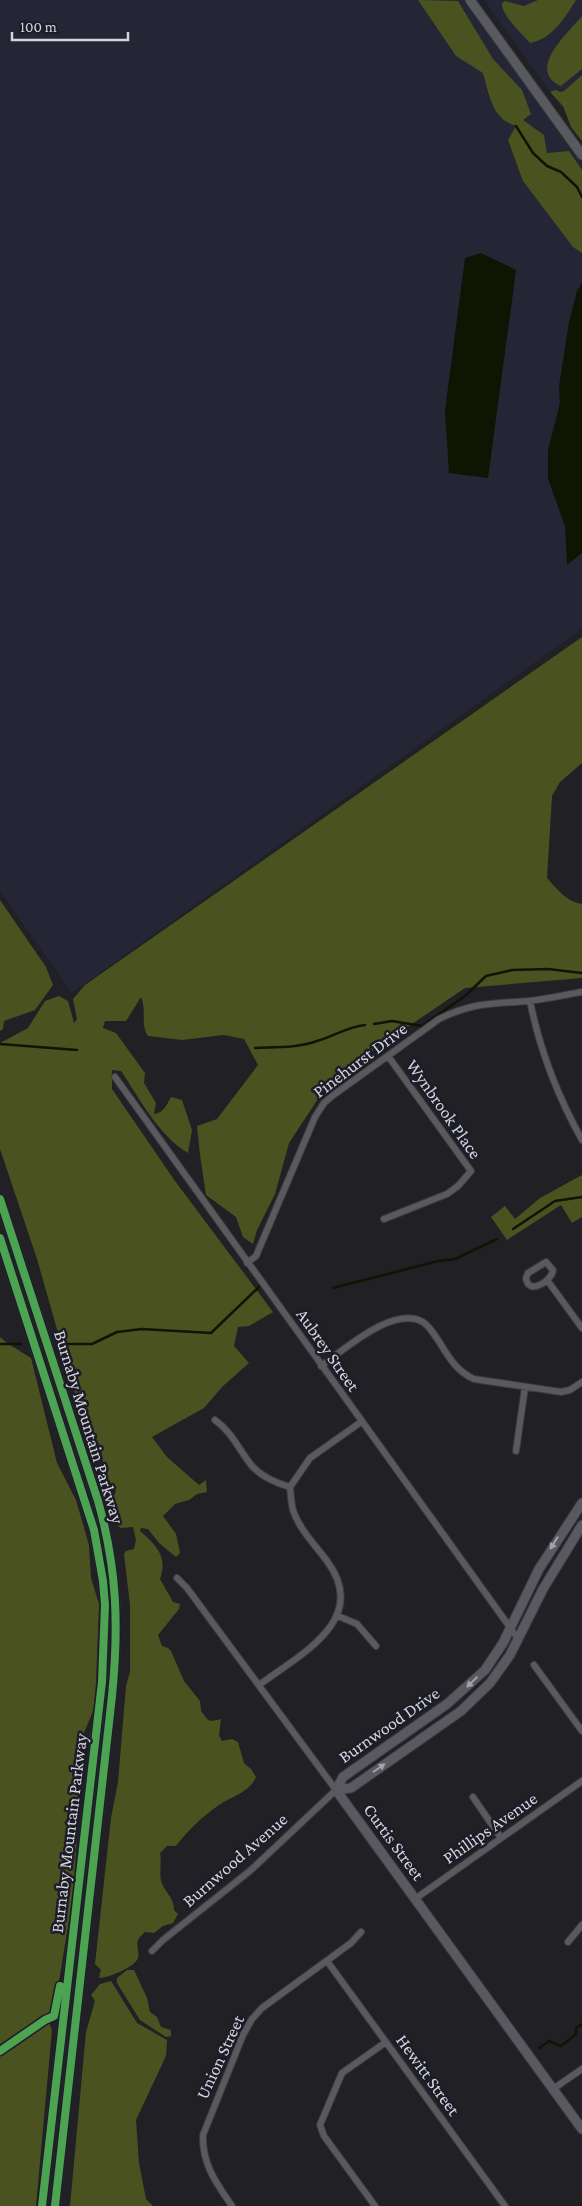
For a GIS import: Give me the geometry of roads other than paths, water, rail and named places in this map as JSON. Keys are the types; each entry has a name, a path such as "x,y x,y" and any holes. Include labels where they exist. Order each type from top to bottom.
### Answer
{"main road":[{"path":"470,0 582,155"},
{"name":"Burnaby Mountain Parkway","path":"0,1200 96,1495 108,1539 116,1593 117,1623 113,1686 55,2206"},
{"name":"Burnaby Mountain Parkway","path":"0,1238 87,1504 98,1550 105,1605 102,1682 42,2206"},
{"name":"Burnwood Drive","path":"336,1790 343,1777 447,1704 473,1682 495,1656 539,1569 582,1503"},
{"name":"Burnwood Drive","path":"336,1790 351,1788 461,1711 501,1670 519,1640 543,1589 582,1525"},
{"name":"Curtis Street","path":"336,1790 582,2129"}],"street":[{"name":"Pinehurst Drive","path":"247,1263 256,1256 319,1110 332,1096 439,1019 452,1012 484,1003 530,1001 582,992"},
{"path":"530,1001 536,1029 552,1080 582,1140"},
{"name":"Wynbrook Place","path":"384,1219 447,1194 458,1186 471,1171 388,1056"},
{"name":"Aubrey Street","path":"115,1077 519,1640"},
{"path":"546,1262 553,1270 552,1276 547,1280 535,1287 528,1285 526,1278 528,1273 546,1262"},
{"path":"547,1280 582,1328"},
{"path":"321,1366 380,1325 408,1318 423,1322 456,1367 474,1379 561,1392 570,1390 582,1382"},
{"path":"516,1451 525,1387"},
{"path":"215,1420 226,1429 253,1467 266,1478 290,1487"},
{"path":"259,1686 322,1639 338,1616 340,1596 337,1579 331,1566 297,1518 290,1487 310,1458 361,1422"},
{"name":"Curtis Street","path":"177,1578 187,1588 336,1790"},
{"path":"338,1616 357,1624 376,1646"},
{"path":"534,1664 582,1731"},
{"name":"Phillips Avenue","path":"415,1899 582,1781"},
{"name":"Burnwood Avenue","path":"152,1951 272,1851 336,1790"},
{"path":"473,1797 501,1838"},
{"path":"568,1942 582,1925"},
{"name":"Union Street","path":"232,2206 213,2179 207,2165 203,2149 203,2135 243,2035 252,2019 262,2008 351,1943 361,1932"},
{"name":"Hewitt Street","path":"327,1961 505,2206"},
{"path":"375,2206 324,2136 320,2125 342,2073 386,2042"},
{"path":"553,2089 582,2069"}],"waterway":[{"path":"516,126 533,153 547,166 561,172 577,187 582,197"},
{"path":"374,1024 392,1021 422,1026 465,996 486,976 512,970 548,969 582,973"},
{"path":"255,1048 302,1045 365,1025"},
{"path":"0,1044 77,1050"},
{"path":"513,1229 555,1201 582,1197"},
{"path":"333,1288 438,1261 455,1259 497,1239"},
{"path":"60,1344 92,1344 117,1332 142,1329 211,1333 260,1286"},
{"path":"0,1344 21,1344"},
{"path":"539,2048 549,2041 561,2046 576,2034 576,2028 582,2024"}]}
